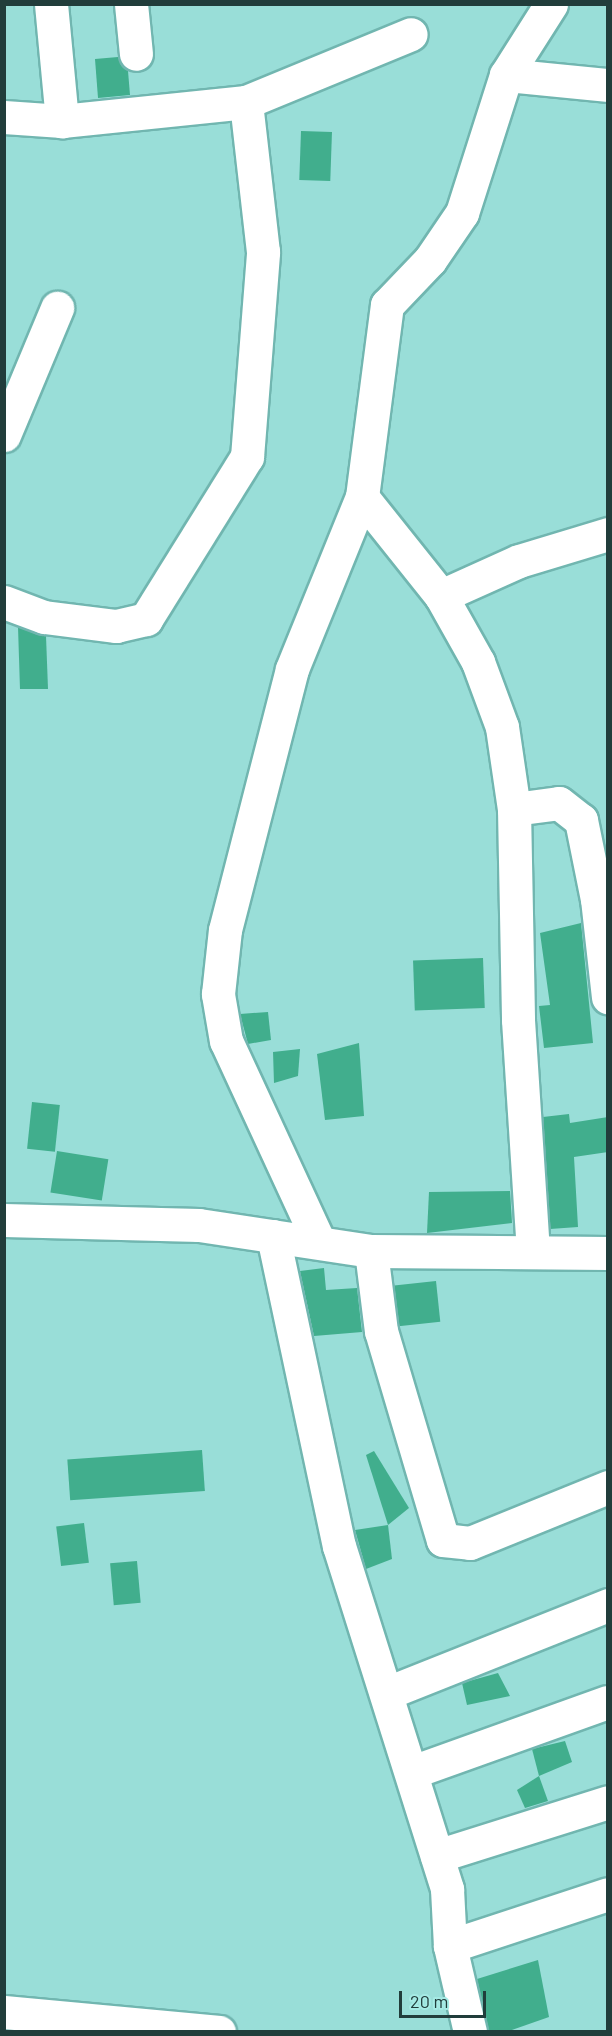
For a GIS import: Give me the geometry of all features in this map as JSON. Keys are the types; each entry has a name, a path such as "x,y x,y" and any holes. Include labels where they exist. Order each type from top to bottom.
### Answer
{"street":[{"path":"51,4 62,122"},
{"path":"131,4 136,54"},
{"path":"319,1242 226,1041 218,994 225,930 292,669 362,497 387,305 430,260 462,213 506,75 551,4"},
{"path":"4,117 62,122 246,102 411,34"},
{"path":"506,75 608,85"},
{"path":"4,602 54,619 116,626 146,619 248,457 263,252 246,102"},
{"path":"4,435 57,308"},
{"path":"362,497 441,596 478,662 502,727 514,809 518,1020 533,1252"},
{"path":"441,596 519,561 608,534"},
{"path":"514,809 560,803 581,820 597,899 608,997"},
{"path":"4,1220 199,1226 371,1251 608,1253"},
{"path":"273,1236 339,1546 447,1889 450,1946 470,2031"},
{"path":"371,1251 381,1331 443,1540 470,1543 608,1487"},
{"path":"387,1693 608,1605"},
{"path":"412,1772 608,1702"},
{"path":"437,1856 608,1802"},
{"path":"450,1946 608,1894"},
{"path":"4,2012 104,2025 219,2031"}],"building":[{"path":"118,57 128,71 130,95 98,98 95,59"},
{"path":"301,131 332,132 330,181 299,180"},
{"path":"18,627 46,636 48,689 20,689"},
{"path":"581,923 593,1043 544,1048 539,1006 550,1005 540,933"},
{"path":"483,958 485,1008 415,1010 413,960"},
{"path":"268,1012 271,1040 248,1044 240,1014"},
{"path":"359,1043 364,1116 325,1120 317,1054"},
{"path":"300,1049 298,1076 274,1083 273,1052"},
{"path":"32,1102 60,1105 55,1152 27,1149"},
{"path":"569,1114 570,1123 608,1117 608,1152 574,1157 578,1227 550,1229 543,1117"},
{"path":"57,1151 108,1159 102,1201 50,1192"},
{"path":"510,1191 512,1223 427,1233 429,1192"},
{"path":"324,1268 326,1290 357,1288 362,1332 314,1336 300,1271"},
{"path":"436,1281 440,1322 399,1326 394,1285"},
{"path":"202,1450 205,1491 70,1500 67,1459"},
{"path":"374,1451 409,1508 388,1525 366,1455"},
{"path":"84,1523 89,1563 61,1566 56,1526"},
{"path":"388,1525 392,1559 366,1569 355,1530"},
{"path":"137,1561 141,1603 114,1605 110,1563"},
{"path":"498,1673 510,1696 467,1705 462,1683"},
{"path":"565,1741 572,1762 539,1776 532,1749"},
{"path":"539,1776 548,1801 525,1808 517,1790"},
{"path":"538,1960 549,2017 509,2031 488,2031 477,1979"}]}
